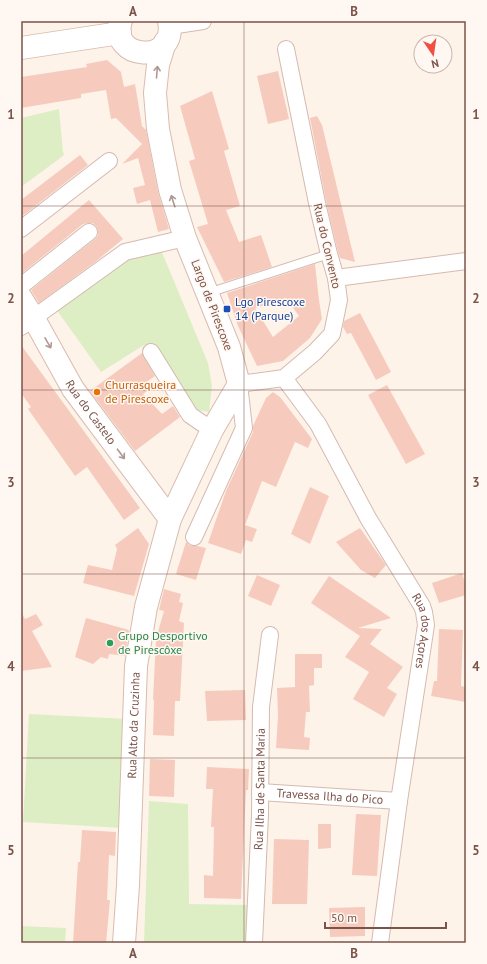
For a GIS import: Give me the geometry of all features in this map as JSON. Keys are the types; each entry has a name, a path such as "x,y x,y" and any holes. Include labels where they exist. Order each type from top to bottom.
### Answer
{"street":[{"path":"21,48 120,27 123,41 128,47 136,52 152,52 160,48 168,30 203,21"},
{"name":"Largo de Pirescoxe","path":"168,30 158,65 156,88 158,130 170,190 185,238 229,347 239,384 244,428 194,537"},
{"name":"Rua do Convento","path":"284,378 315,352 332,334 339,300 336,278 317,203 286,49"},
{"path":"21,229 109,161"},
{"path":"21,286 89,232"},
{"path":"27,322 125,252 185,238"},
{"path":"336,278 466,261"},
{"name":"Rua do Castelo","path":"21,298 27,322 73,389 170,519"},
{"path":"151,352 190,416 212,430"},
{"path":"239,384 284,378"},
{"name":"Rua dos Açores","path":"284,378 318,424 366,515 422,606 424,612 426,625 399,801 380,943"},
{"name":"Rua Alto da Cruzinha","path":"124,943 128,885 136,666 146,607 170,519 212,430 239,384"},
{"name":"Rua Ilha de Santa Maria","path":"254,943 260,792 261,707 270,635"},
{"name":"Travessa Ilha do Pico","path":"260,792 399,801"}],"lane":[{"path":"208,293 329,254"}],"green space":[{"path":"59,109 64,154 21,187 21,118"},
{"path":"161,250 208,363 212,386 209,412 193,409 151,345 144,345 101,372 56,309 130,257"},
{"path":"29,714 128,719 121,828 23,822"},
{"path":"149,801 188,804 189,904 249,905 247,943 144,943"},
{"path":"21,926 66,928 65,943 21,943"}],"building":[{"path":"107,60 121,72 124,87 135,84 142,126 146,130 158,192 169,229 158,232 150,200 137,204 133,188 145,185 138,158 122,164 142,144 116,118 111,119 106,90 81,94 81,98 21,108 21,77 87,67 86,64"},
{"path":"278,71 289,119 268,124 257,76"},
{"path":"212,91 229,149 224,151 240,206 226,210 239,242 261,235 272,267 224,282 197,227 208,224 189,161 195,159 180,106"},
{"path":"317,116 322,125 355,262 340,258 338,252 326,201 310,118"},
{"path":"80,155 88,165 21,217 21,200"},
{"path":"89,200 123,239 95,262 39,303 31,290 95,239 98,235 98,230 93,223 83,224 21,274 21,256"},
{"path":"315,264 322,319 310,338 283,361 257,366 238,326 227,293","holes":["286,298 299,316 273,337 255,308"]},
{"path":"360,313 391,372 376,380 351,333 347,334 343,327 344,321"},
{"path":"21,345 140,508 124,520 87,467 75,476 28,409 31,407 21,393"},
{"path":"142,353 155,376 145,383 150,389 143,394 162,414 173,406 180,417 135,451 90,391"},
{"path":"387,385 425,454 406,464 368,395"},
{"path":"273,392 280,397 312,439 308,448 295,442 276,487 262,481 245,525 257,529 252,542 246,540 241,554 208,543 226,491 253,432 253,426 266,398"},
{"path":"310,487 329,496 310,544 291,534"},
{"path":"138,528 149,544 134,596 83,583 88,565 112,570 117,549 115,545"},
{"path":"360,528 386,565 375,578 361,570 336,542"},
{"path":"186,542 190,546 206,548 196,580 176,574"},
{"path":"462,573 466,585 466,595 439,603 432,583"},
{"path":"257,575 280,585 271,606 248,596"},
{"path":"329,576 391,618 358,628 382,629 370,644 403,667 387,688 397,694 384,717 353,699 369,672 345,657 360,636 311,603"},
{"path":"164,589 181,594 179,602 183,603 179,621 184,623 180,701 175,701 174,736 153,735 156,639 164,611 159,610"},
{"path":"21,612 25,619 36,614 43,625 32,631 52,667 21,671"},
{"path":"86,618 129,630 125,656 109,654 108,659 101,657 93,664 75,657"},
{"path":"439,629 463,630 461,686 466,687 466,702 431,696 434,681 437,681"},
{"path":"295,654 322,654 322,668 314,668 314,685 309,686 310,712 306,712 304,737 310,738 309,750 276,748 278,716 277,688 295,687"},
{"path":"245,690 246,720 207,721 205,691"},
{"path":"150,759 175,760 174,797 149,796"},
{"path":"207,767 249,769 248,790 246,790 241,899 204,898 204,875 213,876 214,827 211,827 213,789 206,789"},
{"path":"356,814 381,815 377,876 352,875"},
{"path":"318,824 331,824 331,848 318,849"},
{"path":"82,830 116,832 115,856 109,855 107,900 110,900 106,943 73,943 78,862 80,862"},
{"path":"274,839 309,840 307,904 272,904"},
{"path":"365,907 365,936 330,937 329,908"}],"place":[{"name":"Lgo Pirescoxe 14 (Parque)","path":"227,309"},
{"name":"Churrasqueira de Pirescoxe","path":"97,392"},
{"name":"Grupo Desportivo de Pirescôxe","path":"110,643"}]}
